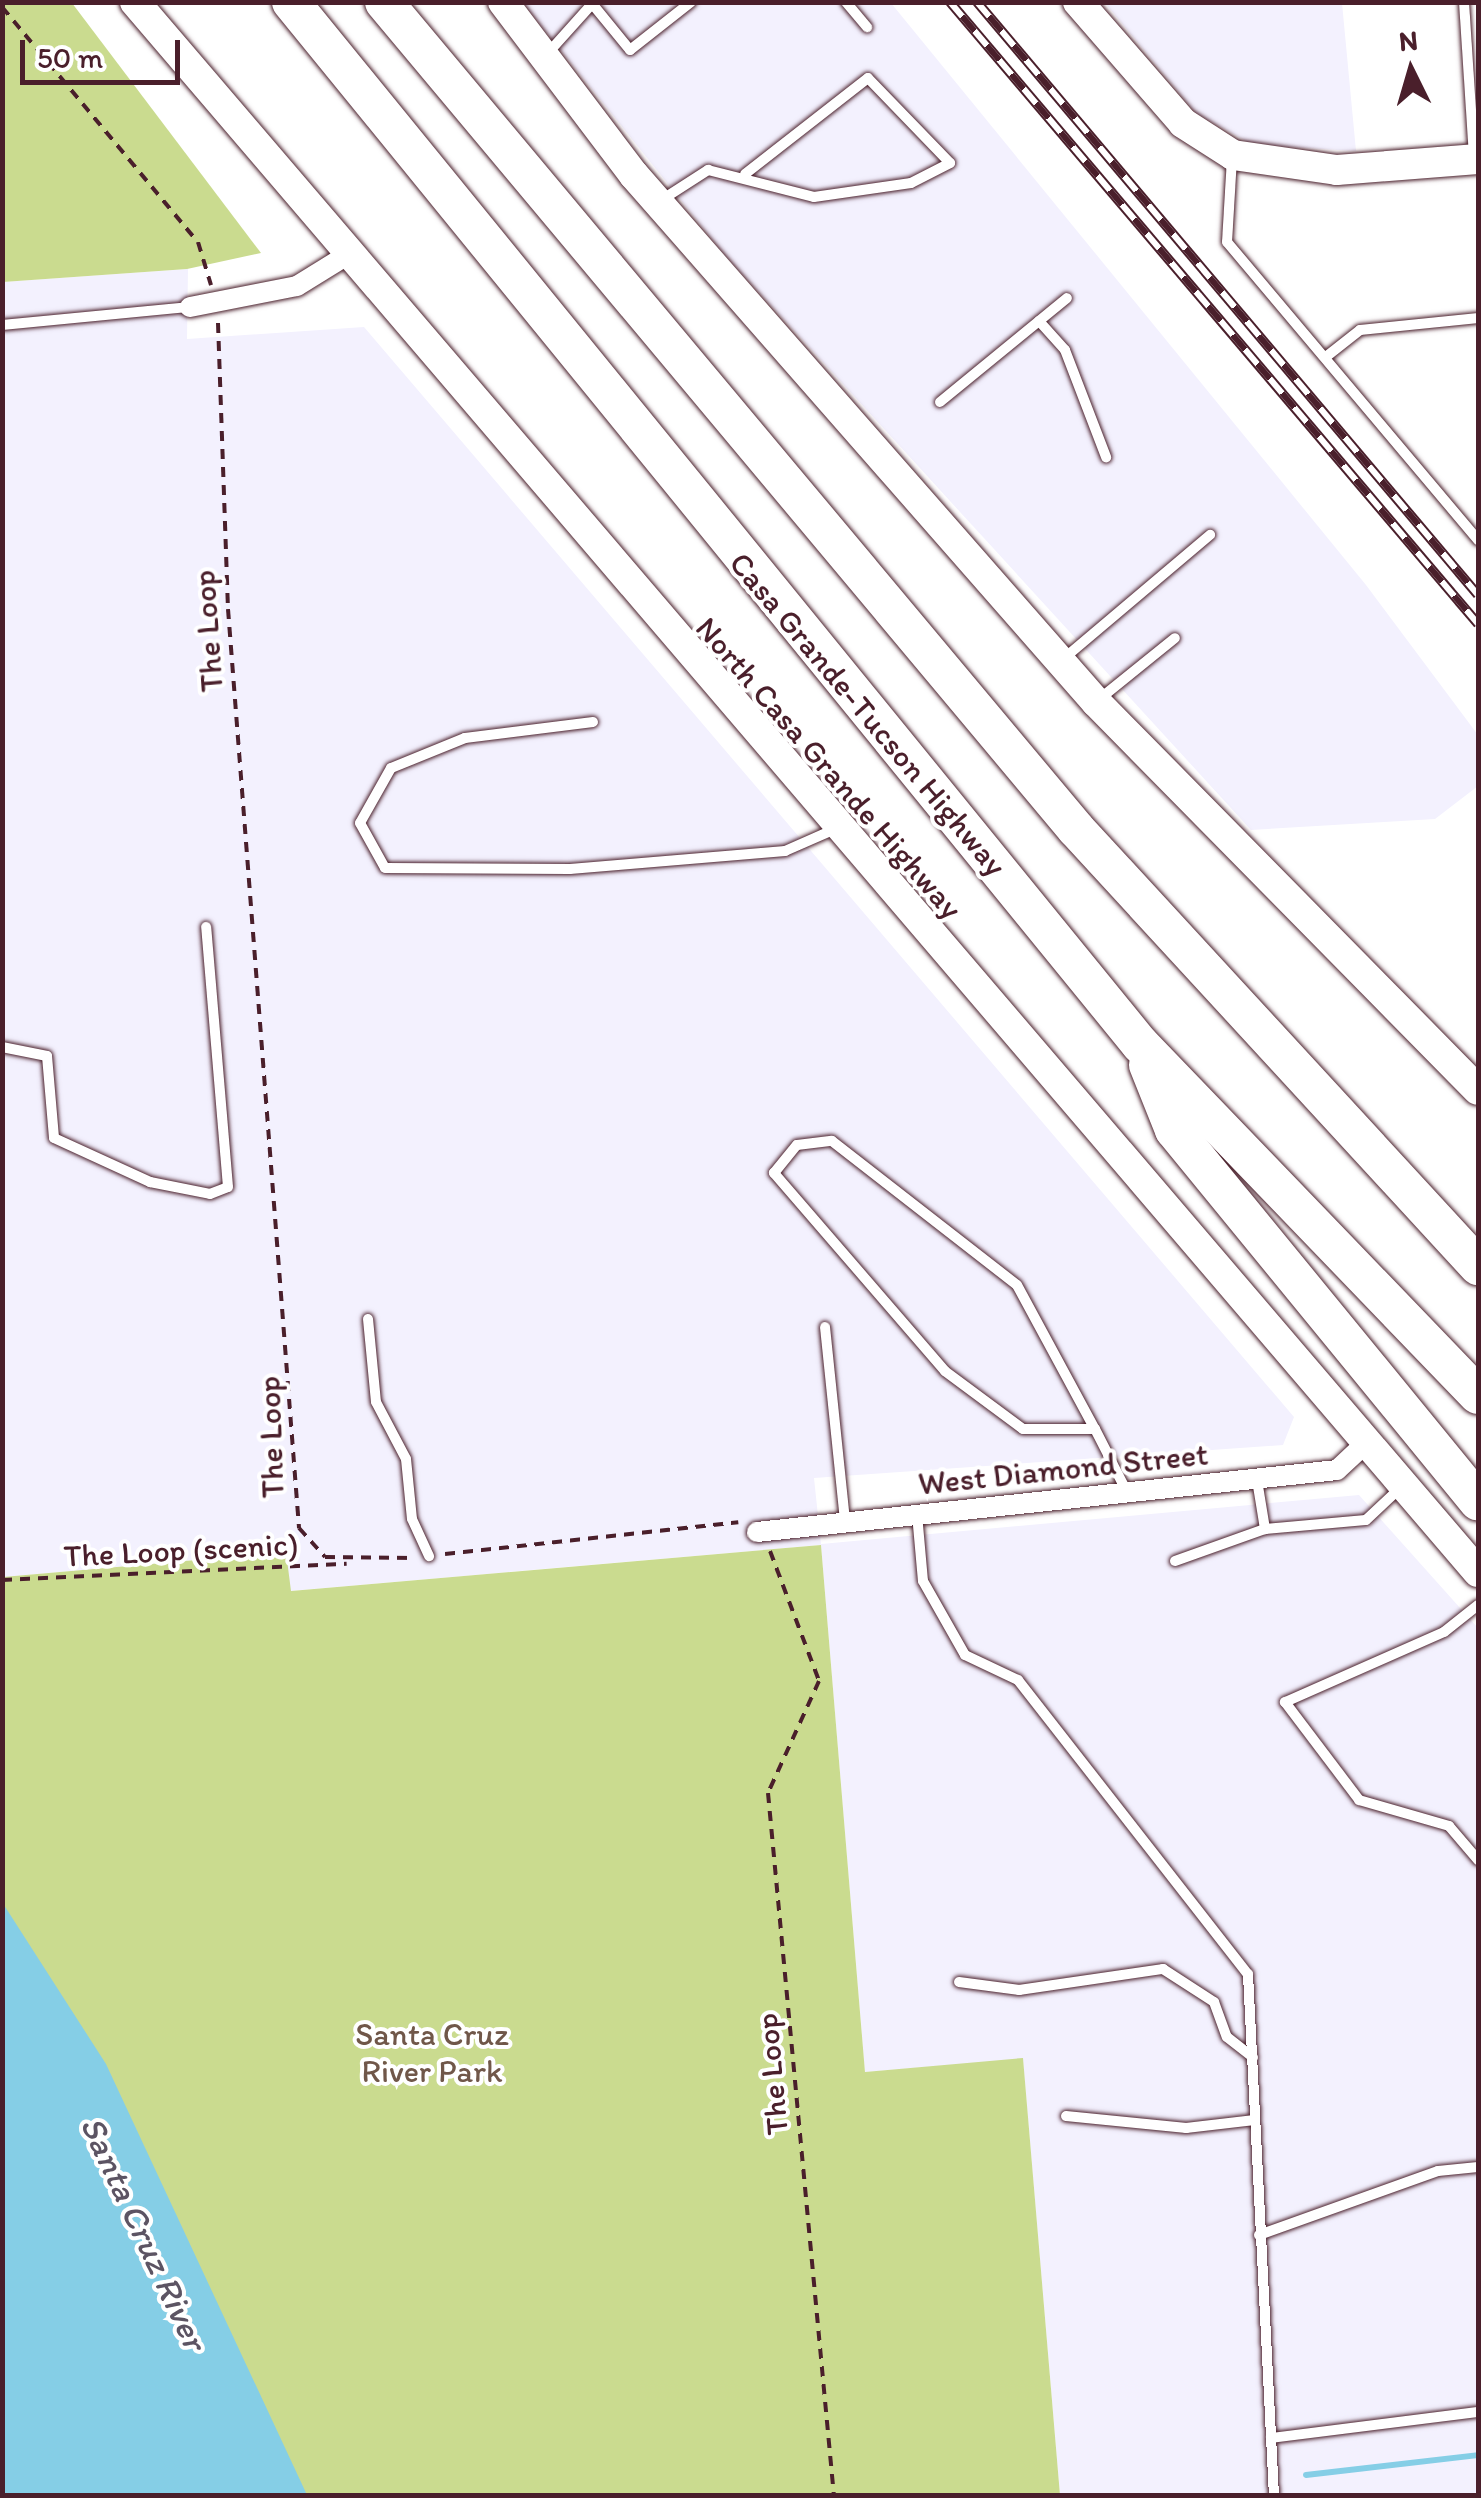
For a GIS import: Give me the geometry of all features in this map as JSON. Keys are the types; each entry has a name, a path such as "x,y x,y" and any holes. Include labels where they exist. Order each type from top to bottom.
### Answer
{"highway":[{"name":"Casa Grande-Tucson Highway","path":"291,2 1140,1044 1478,1394"},
{"path":"384,2 1076,829 1478,1266"},
{"path":"1140,1044 1174,1130 1478,1501"},
{"path":"1372,1151 1478,1237"}],"main road":[{"name":"North Casa Grande Highway","path":"135,2 834,828 1478,1572"},
{"path":"503,2 658,202 1096,702 1478,1090"},
{"path":"1078,2 1140,78 1232,155 1336,170 1476,159"}],"street":[{"path":"190,307 216,306 297,286 347,255"},
{"name":"West Diamond Street","path":"757,1532 1336,1470 1365,1444"}],"lane":[{"path":"544,57 592,4 630,50 691,2"},
{"path":"846,2 866,27"},
{"path":"1464,2 1476,159"},
{"path":"658,202 708,170 744,174 814,197 911,183 950,162 868,78 744,174"},
{"path":"1232,155 1227,242 1328,356 1478,540"},
{"path":"940,402 1068,298"},
{"path":"2,325 190,307"},
{"path":"1328,356 1360,330 1478,318"},
{"path":"1039,321 1065,350 1106,458"},
{"path":"1061,661 1210,535"},
{"path":"1096,702 1175,638"},
{"path":"593,722 464,738 392,768 360,824 385,868 570,868 785,851 834,828"},
{"path":"2,1047 47,1056 54,1138 150,1182 210,1194 228,1187 206,927"},
{"path":"1095,1429 1023,1428 945,1372 774,1173 797,1145 832,1140 1016,1285 1095,1429 1128,1493"},
{"path":"368,1319 376,1402 406,1459 412,1519 429,1556"},
{"path":"824,1328 845,1522"},
{"path":"1257,1480 1265,1529"},
{"path":"1175,1562 1265,1529 1366,1520 1402,1486"},
{"path":"917,1514 923,1582 965,1655 1018,1680 1232,1946 1248,1974 1274,2496"},
{"path":"1478,1605 1444,1632 1285,1702 1360,1800 1449,1826 1478,1860"},
{"path":"959,1982 1018,1990 1164,1970 1214,2002 1226,2037 1252,2057"},
{"path":"1066,2116 1186,2128 1255,2120"},
{"path":"1259,2235 1438,2171 1478,2167"},
{"path":"1271,2438 1478,2412"}],"path":[{"name":"The Loop","path":"2,7 198,242 216,306 228,609 296,1421 294,1496 310,1548 361,1564 714,1520 757,1532 819,1682 768,1793 834,2496"},
{"name":"The Loop (scenic)","path":"2,1580 361,1564"}],"shaded area":[{"path":"523,3 891,3 1366,585 1478,735 1478,786 1435,819 1251,830 724,254"},
{"path":"1105,3 1342,3 1356,151 1253,145 1196,113"},
{"path":"188,269 187,339 364,327 1294,1417 1283,1445 814,1478 821,1544 1359,1495 1478,1628 1478,2495 1060,2495 1023,2059 865,2072 821,1545 290,1591 285,1552 3,1577 3,282"}],"green space":[{"path":"3,2 72,3 261,253 187,269 3,282"},
{"name":"Santa Cruz River Park","path":"821,1545 865,2072 1023,2058 1060,2495 3,2496 3,1577 286,1552 291,1591"}],"water":[{"name":"Santa Cruz River","path":"2,1902 106,2064 307,2495 3,2495"}],"waterway":[{"path":"1306,2475 1478,2455"}],"railway":[{"path":"950,2 1478,624"},
{"path":"977,2 1478,595"}]}
